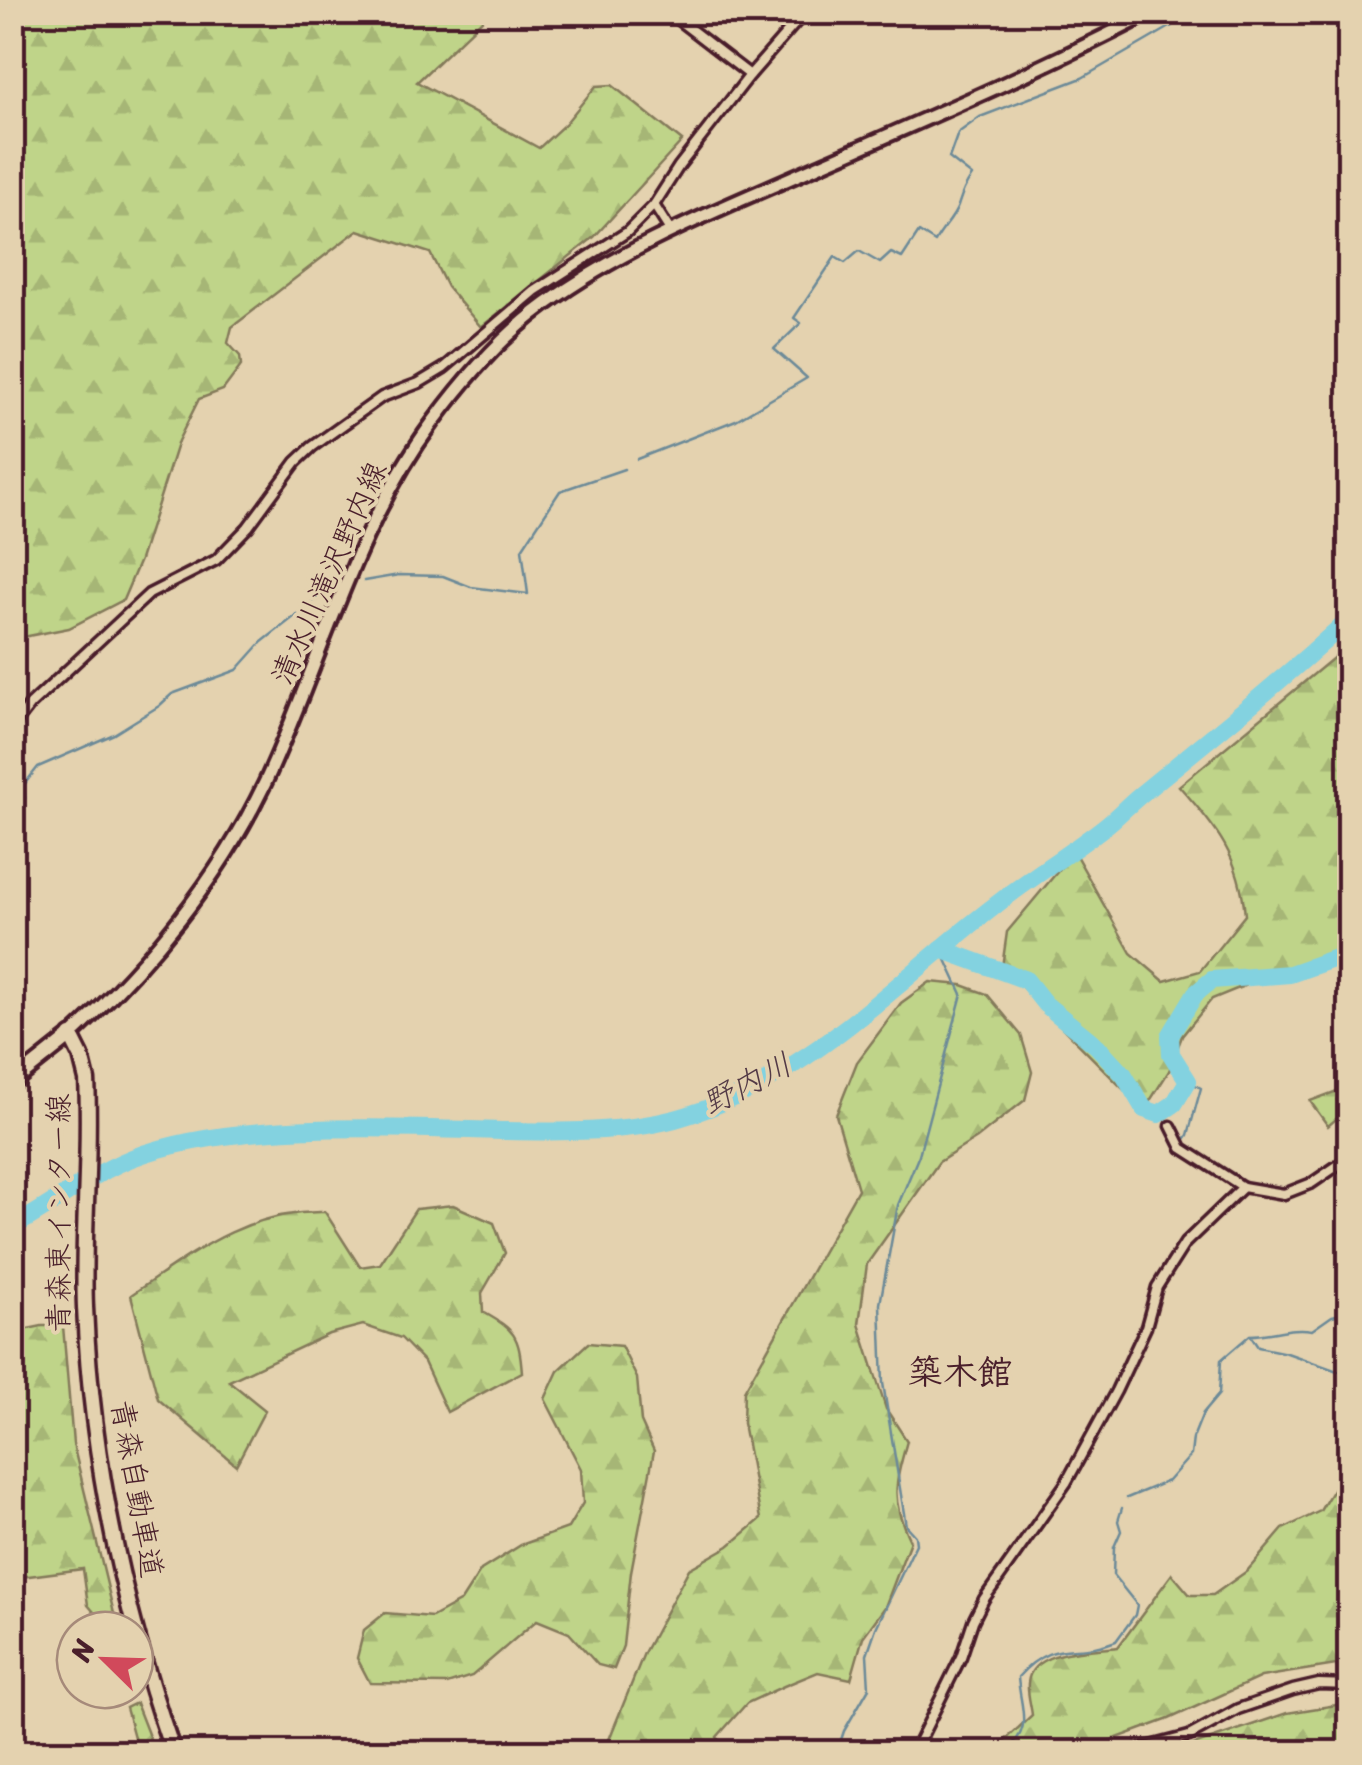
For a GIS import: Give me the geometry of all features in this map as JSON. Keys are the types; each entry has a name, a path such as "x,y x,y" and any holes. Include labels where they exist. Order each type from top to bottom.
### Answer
{"highway":[{"name":"青森東インター線","path":"71,1036 85,1071 88,1348"},
{"name":"青森自動車道","path":"88,1348 112,1522 132,1614 173,1752"}],"main road":[{"name":"清水川滝沢野内線","path":"71,1036 166,939 239,834 288,731 376,517 412,451 506,337 544,305 626,254 1074,53 1152,12"},
{"name":"青森東インター線","path":"12,1083 71,1036"}],"street":[{"path":"668,12 750,75"},
{"path":"12,728 30,705 150,594 216,560 248,527 312,446 382,397 420,383 444,368 535,291 626,232 654,205 679,166 804,12"},
{"path":"654,205 671,232"},
{"path":"12,1060 29,1070"},
{"path":"1171,1126 1182,1148 1243,1186 1284,1194 1312,1183 1350,1157"},
{"path":"914,1752 984,1599 1066,1483 1116,1392 1146,1328 1157,1287 1186,1243 1243,1186"},
{"path":"1128,1752 1189,1736 1238,1709 1293,1690 1319,1684 1350,1685"}],"green space":[{"path":"13,12 484,13 483,19 417,82 539,148 596,86 612,85 682,141 594,237 481,327 447,287 430,253 358,230 232,327 228,343 240,356 241,366 223,390 199,399 178,441 123,600 69,628 13,639"},
{"path":"1349,645 1349,952 1266,977 1212,999 1182,1036 1169,1071 1148,1104 1130,1096 1002,967 1007,932 1074,852 1131,953 1164,981 1200,971 1245,915 1238,876 1224,844 1179,786"},
{"path":"930,982 962,985 987,994 1021,1035 1032,1072 1025,1100 939,1162 867,1264 859,1324 886,1409 907,1441 896,1491 899,1514 910,1541 885,1607 863,1637 851,1679 818,1672 747,1703 717,1737 722,1747 713,1752 604,1752 644,1653 689,1569 729,1546 761,1519 743,1423 744,1391 858,1189 836,1115 857,1062 901,1003"},
{"path":"1337,1091 1341,1096 1337,1100 1343,1107 1348,1103 1349,1108 1328,1126 1310,1101"},
{"path":"453,1205 494,1223 505,1253 482,1293 483,1312 513,1335 522,1372 447,1412 424,1362 401,1338 363,1325 329,1334 229,1381 265,1410 236,1465 158,1399 131,1295 176,1264 245,1226 297,1213 325,1212 360,1267 380,1264 416,1209"},
{"path":"63,1326 73,1444 113,1610 92,1610 88,1605 83,1569 13,1578 13,1332"},
{"path":"588,1343 621,1346 637,1378 641,1422 654,1451 631,1572 623,1646 614,1669 598,1665 569,1633 537,1620 472,1676 447,1684 370,1683 357,1658 364,1630 385,1613 432,1617 461,1601 481,1570 521,1545 568,1528 583,1503 581,1469 545,1399 558,1371"},
{"path":"1349,1463 1349,1663 1261,1677 1169,1719 1079,1752 986,1752 998,1747 1032,1715 1028,1683 1040,1663 1064,1653 1118,1647 1172,1574 1190,1595 1213,1595 1247,1571 1283,1529 1320,1511"},
{"path":"1349,1703 1349,1752 1173,1752 1287,1713"},
{"path":"127,1710 139,1710 155,1752 138,1752"}],"waterway":[{"path":"637,459 736,420 807,378 774,349 801,323 794,318 835,257 845,263 859,251 880,263 891,253 902,258 919,232 935,242 972,176 949,158 958,133 980,117 1082,78 1196,12"},
{"path":"364,581 399,575 443,576 471,587 528,594 522,549 560,491 624,469"},
{"path":"12,822 25,798 23,786 38,767 114,734 172,694 237,670 262,642 331,592"},
{"name":"野内川","path":"12,1227 132,1158 218,1137 316,1129 612,1129 675,1119 721,1103 764,1083 843,1030 1006,897 1108,823 1350,618"},
{"path":"837,1752 844,1731 869,1688 867,1654 876,1628 916,1544 915,1536 906,1526 883,1383 880,1304 898,1205 919,1155 962,994 941,949"},
{"path":"941,949 1026,980 1045,1004 1097,1046 1124,1075 1144,1109 1159,1114 1174,1104 1188,1081 1171,1054 1170,1036 1195,994 1212,980 1290,974 1350,953"},
{"path":"1183,1142 1201,1088 1188,1081"},
{"path":"1127,1498 1168,1481 1191,1455 1203,1413 1219,1394 1221,1360 1250,1335 1312,1330 1332,1316 1350,1312"},
{"path":"1250,1335 1258,1347 1343,1373 1348,1388 1345,1402 1350,1409"},
{"path":"1004,1752 1014,1744 1023,1727 1018,1677 1043,1656 1116,1641 1135,1615 1137,1605 1113,1575 1122,1508"},
{"path":"976,1752 981,1752"}],"district":[{"name":"築木館","path":"960,1372"}]}
